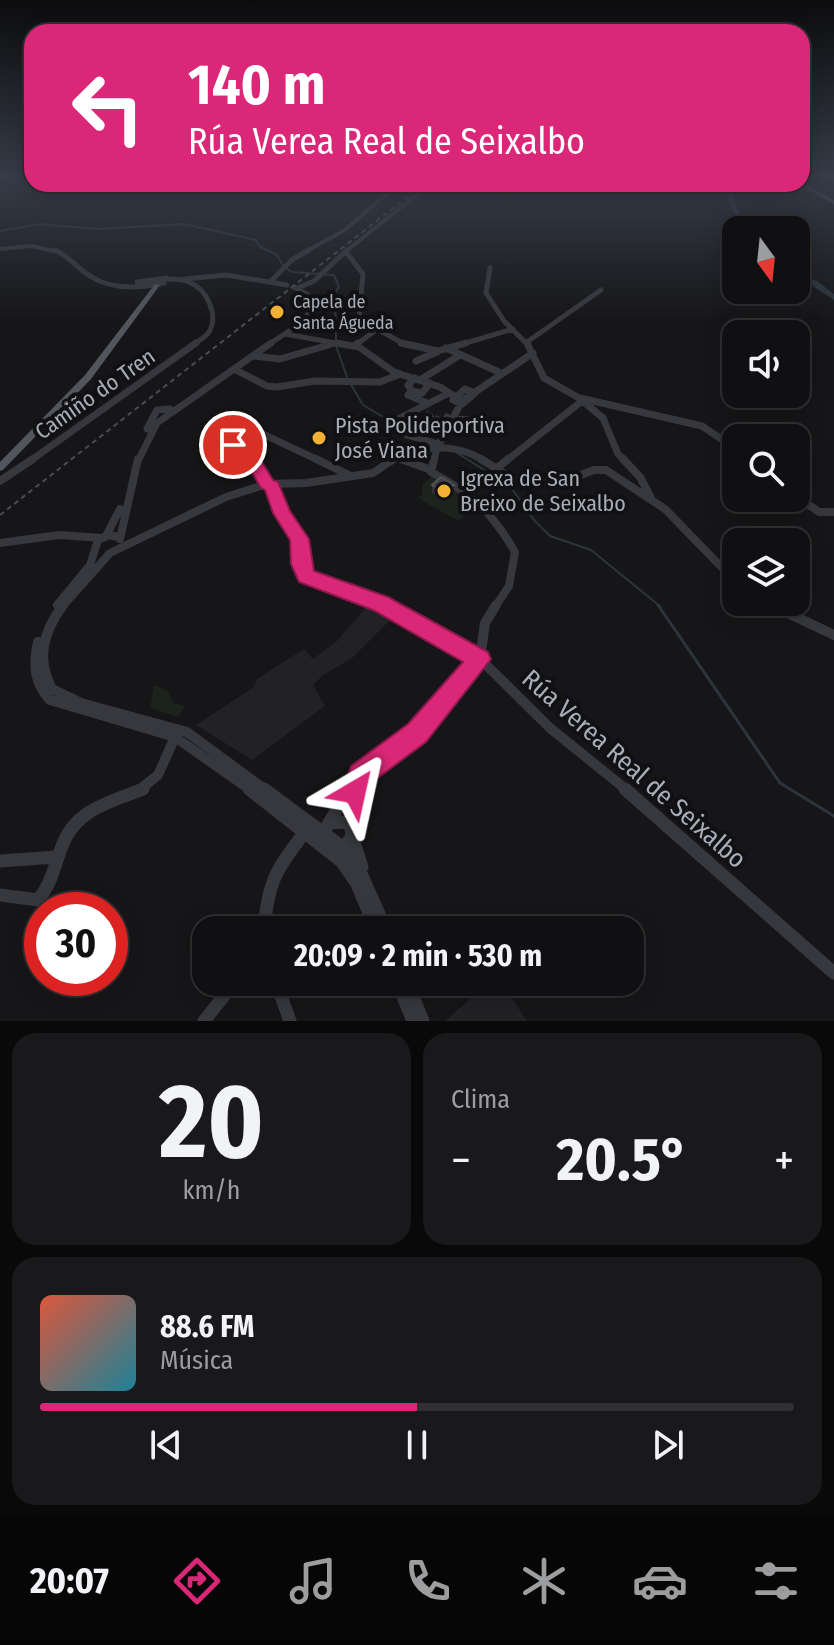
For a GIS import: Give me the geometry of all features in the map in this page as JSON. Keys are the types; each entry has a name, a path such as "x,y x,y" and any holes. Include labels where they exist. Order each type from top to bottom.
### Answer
{"main road":[{"path":"0,468 88,377 144,298 160,282"},
{"path":"144,298 147,283"}],"street":[{"path":"271,281 293,259 350,226"},
{"path":"285,334 310,309 309,294 314,281 379,226"},
{"path":"0,249 27,247 54,251 66,256 89,276 109,283 160,282 227,273 271,281 309,294"},
{"path":"346,252 363,274 359,319 376,330 426,351 442,350 460,355 501,373"},
{"path":"490,268 486,293 504,321 527,342 533,353 533,361 544,378 603,418 618,454 640,477 651,498"},
{"path":"160,282 226,275 292,287 314,281"},
{"name":"Camiño do Tren","path":"0,481 89,422 208,334 212,320 210,303 195,284 182,279"},
{"path":"527,342 601,290"},
{"path":"224,758 216,759 195,743 58,704 46,696 39,686 35,658 39,637 52,613 90,565 93,545 104,537 118,517 133,458 147,429 159,415 285,334 313,311 309,294"},
{"path":"143,445 166,415 296,323"},
{"path":"416,361 513,329"},
{"path":"354,346 376,330"},
{"path":"285,334 354,346 398,374 430,383 457,399"},
{"path":"254,354 280,359 336,343"},
{"path":"433,473 437,448 457,399 465,389 478,391 533,353"},
{"path":"430,383 422,393 412,391 408,386 460,355"},
{"path":"234,369 267,386 277,387 315,381 380,382 408,367"},
{"path":"474,382 468,385 478,391"},
{"path":"412,391 408,395 426,411"},
{"path":"170,408 192,397"},
{"path":"437,448 435,443 411,436 392,422 457,399"},
{"path":"580,400 702,426 722,440"},
{"path":"496,469 580,400"},
{"path":"411,436 426,411"},
{"path":"159,415 146,435 119,544 61,608 48,629 41,652 46,679 63,697 175,727 224,758 326,832 370,890"},
{"path":"448,422 456,419 481,421"},
{"path":"250,428 352,476"},
{"path":"221,441 249,453 270,485"},
{"path":"0,543 59,535 93,545 119,544 185,518 226,497 270,485 373,473 407,451 437,448 475,455 509,479 528,484 560,483 594,470 606,470 651,498 722,568"},
{"path":"326,832 357,779 417,733 480,659 482,631 511,582 515,552 502,530 452,480 398,458"},
{"name":"Rúa Verea Real de Seixalbo","path":"270,485 282,513 300,539 301,564 306,577 380,604 480,659 550,728 656,814 834,973"},
{"path":"810,506 819,512 834,512"},
{"path":"104,537 119,544"},
{"path":"791,616 834,635"},
{"path":"178,738 307,834 347,868"},
{"path":"0,895 38,900 48,892 56,857 70,827 86,811 124,794 139,792 152,784 178,738"},
{"path":"357,779 351,830 342,850 369,916"},
{"path":"265,916 275,872 307,834 326,832 341,820 351,830 380,916"},
{"path":"0,861 56,857"},
{"path":"204,1021 222,996"},
{"path":"281,996 290,1021"},
{"path":"403,996 413,1021"},
{"path":"413,996 423,1021"}],"shaded area":[{"path":"434,476 445,482 433,493 441,499 449,497 456,489 475,503 459,521 418,496 422,495 423,483"},
{"path":"370,603 395,615 351,659 323,675 313,685 325,706 252,760 196,725 254,687 257,679 304,649 313,659 337,641"},
{"path":"154,685 168,691 173,703 185,706 178,717 150,708"},
{"path":"474,996 510,996 527,1021 445,1021"}],"building":[{"path":"441,477 454,485 441,491 432,485"}],"waterway":[{"path":"0,231 30,226"},
{"path":"58,226 98,229 156,226"},
{"path":"191,226 256,240 259,246 277,255 284,267 292,272 334,275 339,287 335,293 336,340"},
{"path":"810,282 834,298"},
{"path":"336,346 347,377"},
{"path":"350,383 363,405 390,421"},
{"path":"457,453 510,486 534,520 550,536 591,550 661,607"},
{"path":"658,605 780,783 834,816"}],"tunnel":[{"path":"425,414 444,423"}],"railway":[{"path":"0,515 371,226"}],"place":[{"name":"Capela de Santa Águeda","path":"277,312"},
{"name":"Pista Polideportiva José Viana","path":"319,438"},
{"name":"Igrexa de San Breixo de Seixalbo","path":"444,491"}],"route":[{"path":"233,445 249,453 267,484 272,486 282,513 300,539 300,558 306,577 380,604 480,659 417,733 360,775 355,792"}]}
